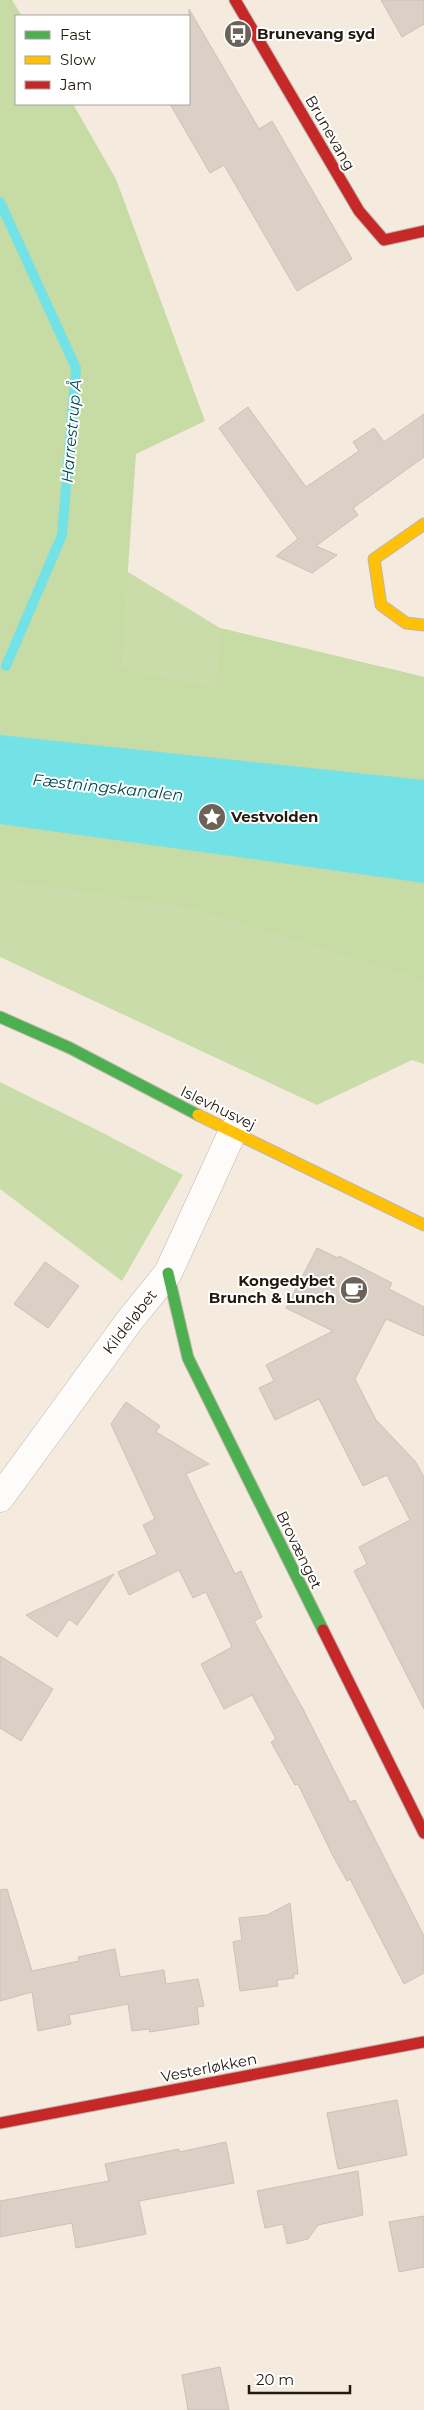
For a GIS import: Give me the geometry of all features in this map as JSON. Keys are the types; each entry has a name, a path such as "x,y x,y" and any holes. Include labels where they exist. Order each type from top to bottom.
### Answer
{"street":[{"name":"Brunevang","path":"235,0 359,212 384,240 424,231"},
{"path":"424,524 374,560 381,605 406,624 424,625"},
{"name":"Islevhusvej","path":"0,1017 70,1048 152,1092 424,1225"},
{"name":"Kildeløbet","path":"0,1498 130,1320 168,1273 232,1131"},
{"name":"Brovænget","path":"168,1273 188,1358 424,1833"},
{"name":"Vesterløkken","path":"0,2123 424,2042"}],"green space":[{"name":"Vestvolden","path":"0,0 12,0 21,15 15,15 15,105 74,105 116,179 205,421 136,454 121,669 217,688 220,628 424,677 424,980 194,908 0,879"},
{"name":"Vestvolden","path":"0,563 128,572 220,628 424,677 424,1064 412,1060 317,1105 0,957"},
{"path":"0,1082 183,1175 122,1281 0,1189"}],"water":[{"name":"Fæstningskanalen","path":"0,735 424,780 424,883 0,824"}],"building":[{"path":"381,0 424,0 424,24 402,37"},
{"path":"189,9 259,129 272,121 352,259 297,291 224,165 210,173 171,105 190,105"},
{"path":"248,407 306,487 359,451 353,442 374,428 384,442 424,414 424,457 353,508 358,515 316,546 337,555 312,573 276,556 298,539 219,428"},
{"path":"317,1248 338,1258 339,1256 392,1283 389,1289 424,1307 424,1336 386,1319 355,1379 376,1420 415,1461 424,1477 424,1709 354,1571 367,1564 359,1547 410,1520 387,1475 363,1486 319,1399 275,1420 259,1388 274,1381 266,1365 333,1331 286,1308"},
{"path":"45,1262 79,1286 48,1328 14,1304"},
{"path":"126,1402 160,1426 156,1432 209,1464 186,1474 235,1574 241,1571 262,1617 254,1621 304,1711 350,1802 355,1800 424,1936 424,1973 404,1984 350,1879 347,1881 332,1854 298,1784 295,1785 271,1742 276,1739 252,1695 224,1709 201,1664 232,1647 206,1592 193,1598 179,1570 129,1595 118,1572 157,1554 143,1525 155,1519 111,1424"},
{"path":"114,1574 77,1625 69,1619 57,1637 26,1615"},
{"path":"0,1656 53,1689 21,1741 0,1728"},
{"path":"7,1889 32,1971 79,1961 78,1957 115,1949 120,1977 164,1970 166,1984 198,1979 204,2006 197,2007 199,2024 150,2032 149,2029 132,2031 128,2004 69,2015 71,2024 38,2031 32,1992 0,2001 0,1890"},
{"path":"290,1903 298,1974 294,1974 294,1978 277,1980 278,1986 240,1991 233,1942 242,1940 239,1918 267,1915"},
{"path":"397,2100 407,2155 338,2169 327,2113"},
{"path":"226,2142 234,2183 139,2201 146,2234 76,2248 72,2223 0,2237 0,2201 109,2181 105,2164 179,2149 179,2152"},
{"path":"358,2171 363,2215 318,2225 308,2239 287,2244 283,2224 265,2228 257,2191"},
{"path":"424,2216 424,2267 399,2272 389,2222"},
{"path":"220,2367 229,2410 188,2410 182,2375"}],"waterway":[{"name":"Harrestrup Å","path":"0,202 76,368 62,535 6,666"}],"traffic: fast":[{"path":"0,1017 70,1048 198,1115"},
{"path":"168,1273 188,1358 323,1630"}],"traffic: slow":[{"path":"424,524 374,559 381,605 406,623 424,625"},
{"path":"198,1115 424,1225"}],"traffic: jam":[{"path":"235,0 359,211 384,240 424,231"},
{"path":"323,1630 424,1833"},
{"path":"0,2123 424,2042"}],"place":[{"name":"Brunevang syd","path":"238,34"},
{"name":"Vestvolden","path":"212,817"},
{"name":"Kongedybet Brunch & Lunch","path":"354,1290"}]}
